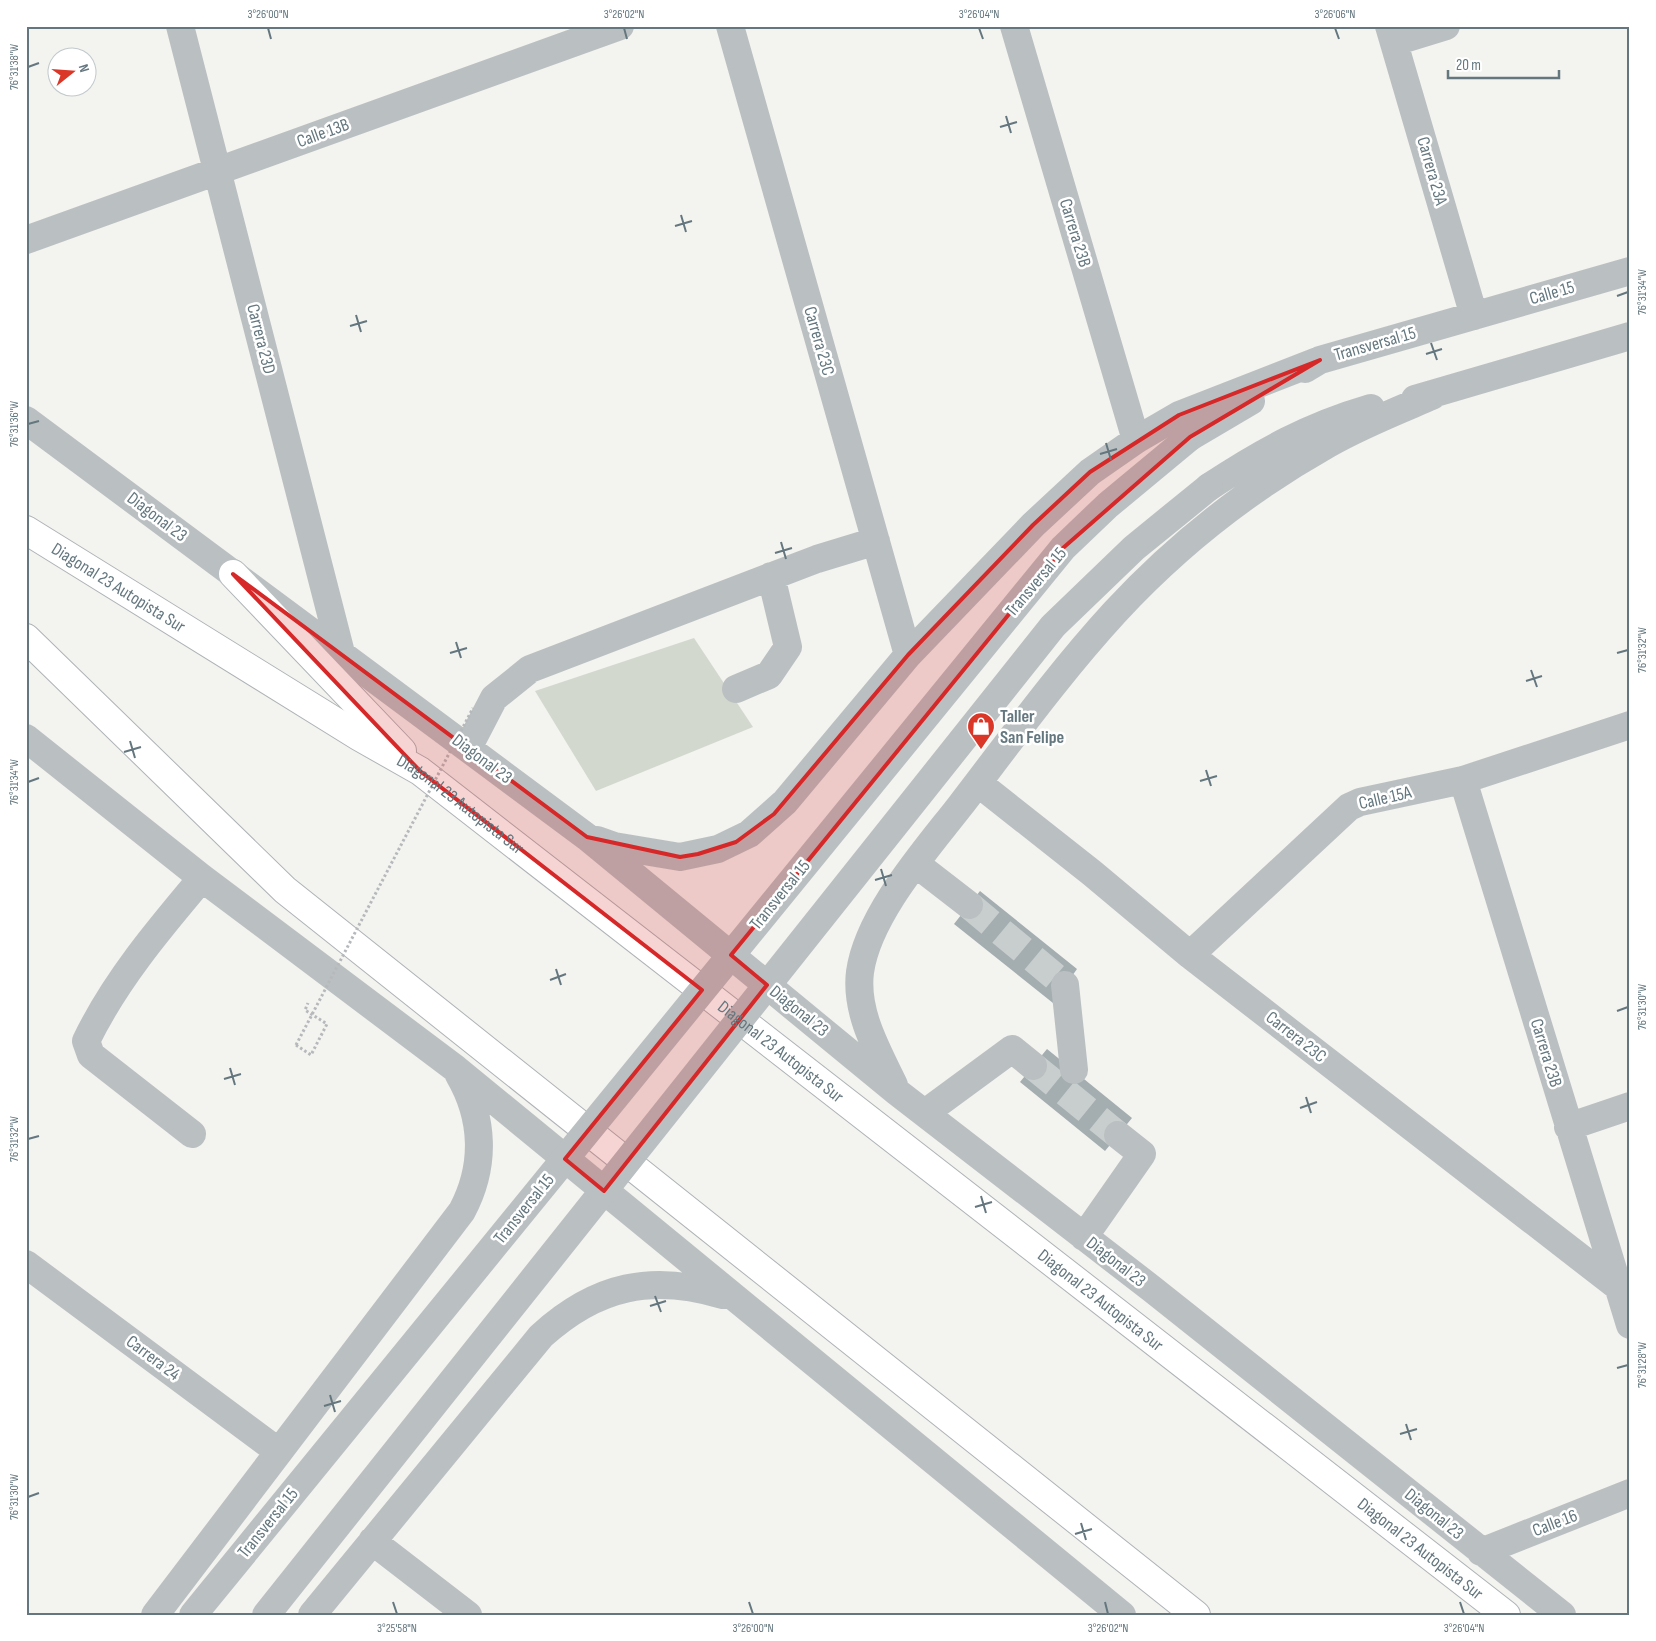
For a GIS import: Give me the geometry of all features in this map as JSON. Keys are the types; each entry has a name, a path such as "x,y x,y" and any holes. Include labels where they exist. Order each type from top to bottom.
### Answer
{"main road":[{"name":"Diagonal 23 Autopista Sur","path":"26,530 360,737 420,771 1506,1615"},
{"path":"233,574 420,771"},
{"path":"26,638 285,890 1196,1615"}],"street":[{"name":"Carrera 23D","path":"180,26 341,652"},
{"name":"Calle 13B","path":"26,240 620,26"},
{"name":"Carrera 23C","path":"730,26 908,655"},
{"name":"Carrera 23B","path":"1014,26 1136,440"},
{"path":"1392,34 1446,26"},
{"name":"Carrera 23A","path":"1392,34 1474,316"},
{"name":"Calle 15","path":"1474,316 1630,271"},
{"name":"Transversal 15","path":"193,1615 1063,548 1108,505 1190,437 1320,360 1474,316"},
{"path":"897,1092 870,1034 860,994 863,954 870,935 916,864 1090,640 1163,564 1248,495 1329,443 1432,396 1630,336"},
{"path":"587,837 614,846 680,857 698,854 736,842 758,827 785,802 908,655 1062,497 1090,472 1136,440 1179,415 1320,360"},
{"path":"266,1615 1053,626 1134,548 1209,487 1261,453 1331,420 1378,406 1432,396"},
{"name":"Diagonal 23","path":"26,420 341,652 587,837 897,1092 1084,1237 1562,1615"},
{"path":"468,748 494,698 530,669 817,558 876,541"},
{"path":"736,690 769,675 788,647 772,576"},
{"name":"Calle 15A","path":"1190,955 1348,807 1360,802 1463,780 1630,725"},
{"path":"26,738 202,878 456,1069 1122,1615"},
{"name":"Carrera 23B","path":"1463,780 1630,1325"},
{"name":"Carrera 23C","path":"978,783 1092,873 1190,955 1617,1286"},
{"path":"916,864 969,905"},
{"path":"192,1134 90,1055 86,1041 100,1012 156,932 202,878"},
{"path":"1066,985 1074,1070"},
{"path":"925,1113 1012,1049 1033,1066"},
{"path":"155,1615 454,1223 468,1199 476,1175 479,1134 471,1098 456,1069"},
{"path":"1568,1127 1630,1106"},
{"path":"1084,1237 1142,1154 1118,1135"},
{"name":"Carrera 24","path":"26,1264 279,1452"},
{"path":"312,1615 541,1336 564,1316 606,1294 640,1286 678,1284 732,1297"},
{"name":"Calle 16","path":"1481,1552 1630,1494"},
{"path":"372,1541 468,1615"}],"path":[{"path":"308,1003 305,1010 327,1024 311,1055 296,1045 473,708"}],"highlighted area":[{"path":"1320,360 1190,437 1063,548 731,955 767,985 604,1191 565,1159 702,990 420,771 233,574 587,837 680,857 698,854 736,842 774,814 908,655 1033,525 1090,472 1179,415"}],"shaded area":[{"path":"694,638 753,727 596,791 535,691"}],"building":[{"path":"980,891 1077,969 1053,1003 954,924"},
{"path":"1047,1049 1132,1118 1105,1151 1020,1082"}],"tunnel":[{"path":"969,905 1065,985"},
{"path":"1033,1066 1118,1135"}],"place":[{"name":"Taller San Felipe","path":"981,750"}]}
